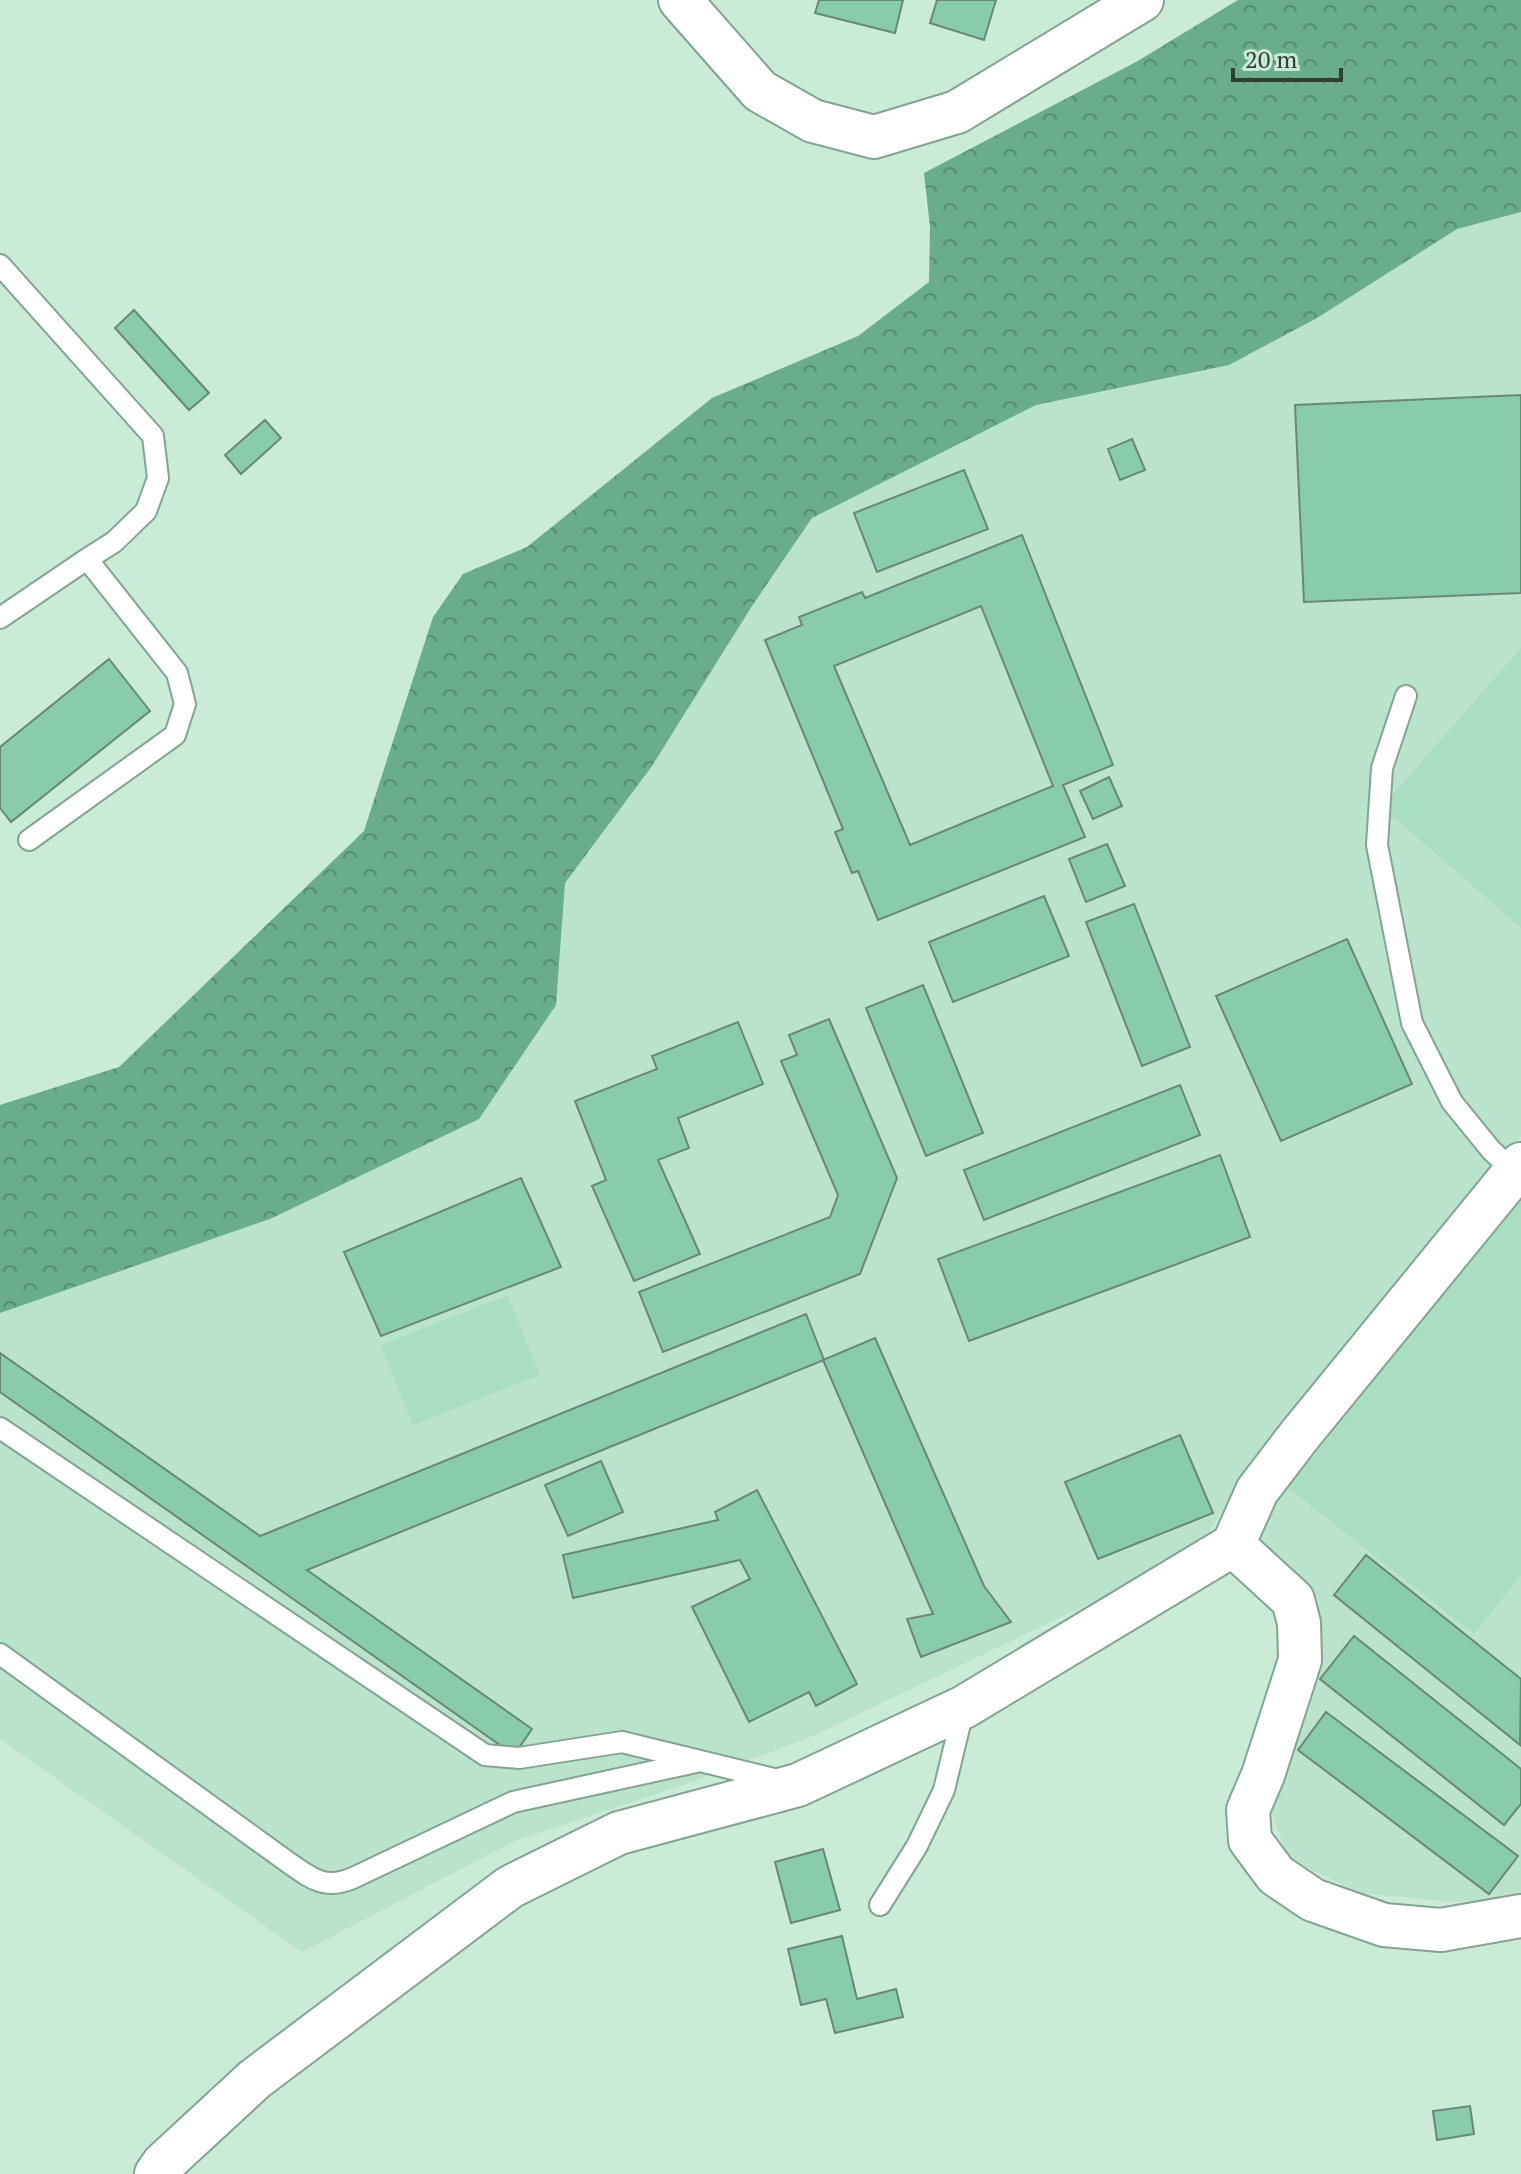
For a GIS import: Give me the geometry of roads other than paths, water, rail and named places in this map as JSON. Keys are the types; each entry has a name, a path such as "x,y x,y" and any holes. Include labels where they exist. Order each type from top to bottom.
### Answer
{"street":[{"path":"680,0 760,91 813,121 874,137 957,112 1142,0"},
{"path":"156,2174 255,2079 510,1887 619,1833 798,1785 964,1707 1233,1545 1257,1491 1518,1168"},
{"path":"1233,1545 1293,1600 1299,1623 1300,1660 1263,1775 1248,1810 1250,1840 1276,1875 1313,1900 1384,1925 1441,1930 1521,1916"}],"lane":[{"path":"0,265 153,436 158,478 146,511 114,542 0,618"},
{"path":"29,840 175,735 185,704 177,673 87,559"},
{"path":"1406,696 1382,768 1377,845 1412,1023 1452,1102 1491,1150 1518,1168"},
{"path":"0,1428 485,1755 519,1758 622,1742 798,1785"},
{"path":"0,1654 289,1863 315,1880 327,1883 338,1884 353,1878 513,1802 702,1761"},
{"path":"880,1905 917,1846 944,1790 964,1707"}]}
